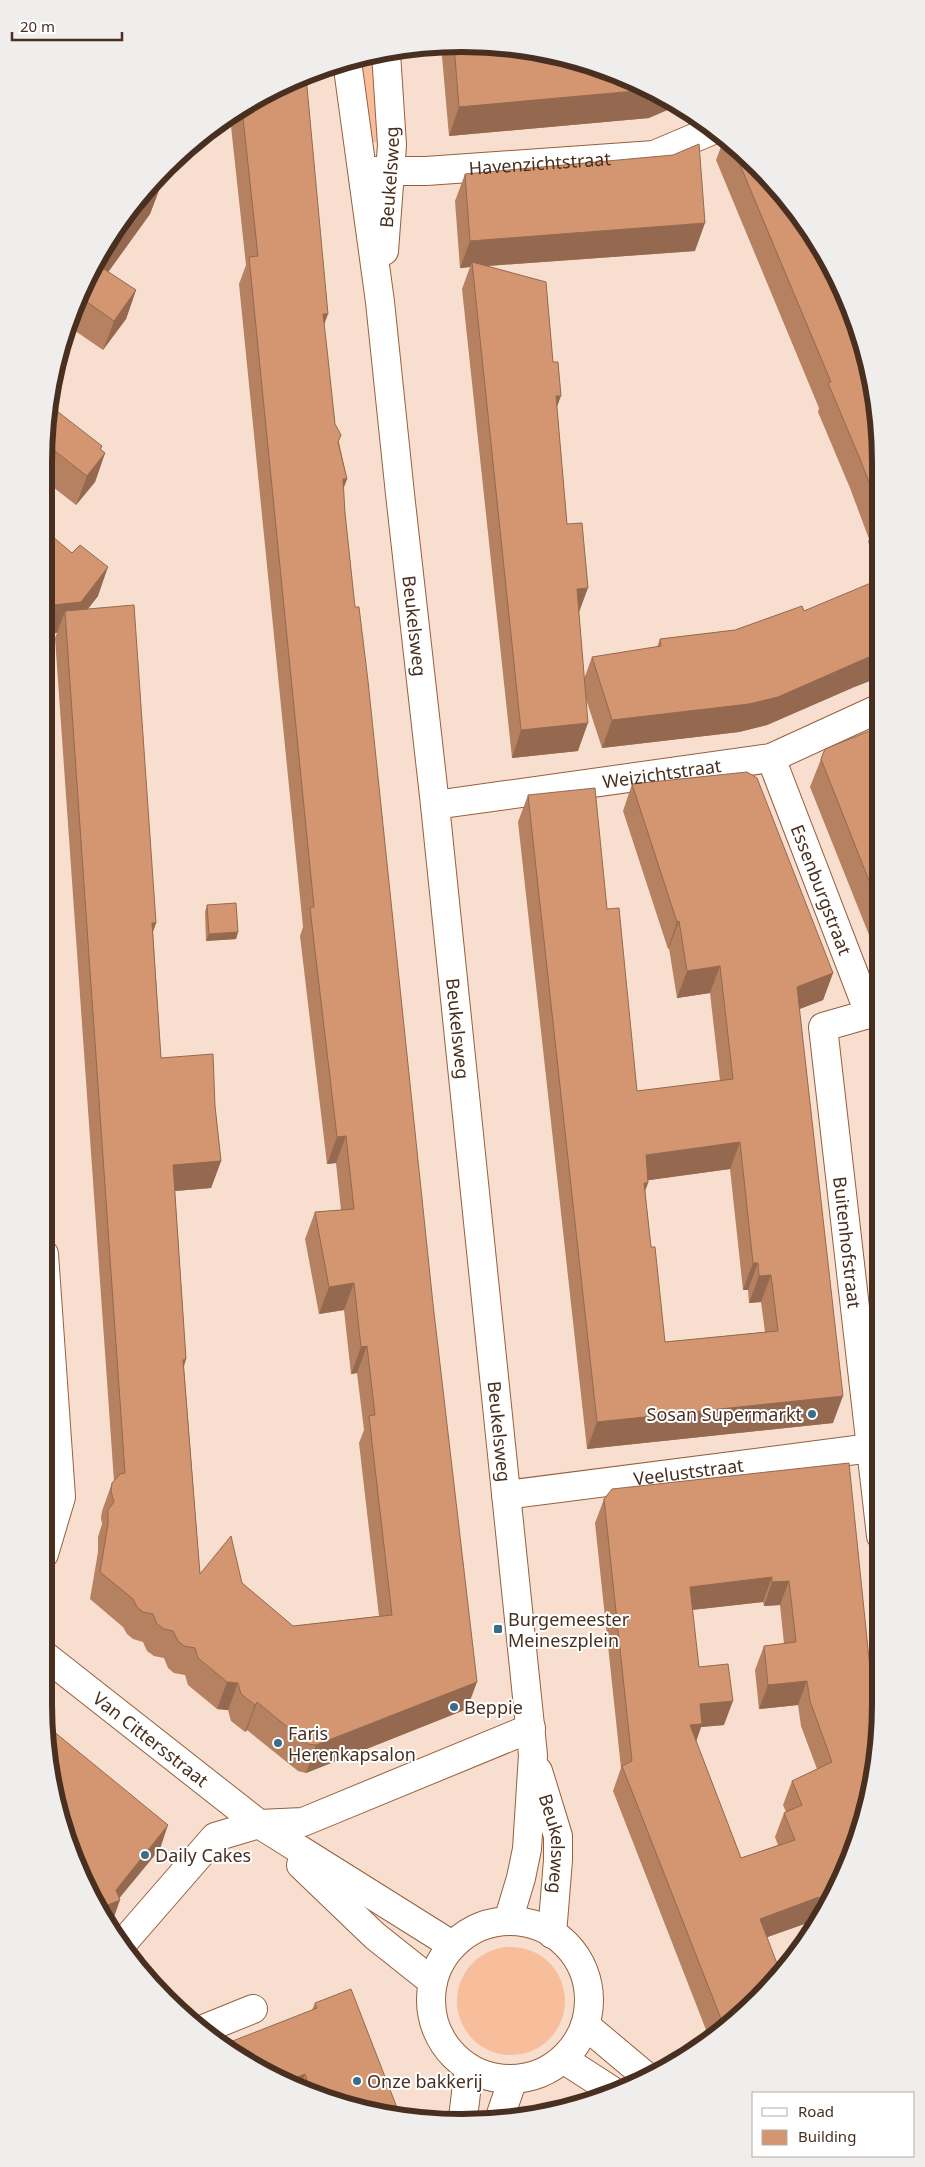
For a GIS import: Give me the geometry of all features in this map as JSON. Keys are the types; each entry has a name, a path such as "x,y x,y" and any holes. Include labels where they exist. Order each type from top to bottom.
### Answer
{"street":[{"name":"Beukelsweg","path":"380,302 390,170 391,127 386,59"},
{"name":"Beukelsweg","path":"348,69 380,302 435,805 531,1728 533,1755 527,1849 521,1878 508,1921"},
{"name":"Havenzichtstraat","path":"361,171 426,171 654,155 706,133"},
{"name":"Weizichtstraat","path":"435,805 771,758 872,712"},
{"name":"Essenburgstraat","path":"771,758 872,1007"},
{"name":"Buitenhofstraat","path":"872,1013 823,1027 872,1457"},
{"path":"52,1369 61,1498 52,1528"},
{"name":"Veeluststraat","path":"506,1495 871,1448"},
{"name":"Van Cittersstraat","path":"52,1661 259,1824 375,1936 433,1982"},
{"path":"127,1939 215,1837 259,1824 303,1822 531,1728"},
{"name":"Beukelsweg","path":"533,1755 558,1836 552,1934"},
{"name":"Van Cittersstraat","path":"259,1824 452,1945"},
{"path":"508,1921 534,1925 552,1934 574,1954 585,1976 588,2001 585,2025 572,2049 563,2059 543,2072 523,2078 490,2077 469,2068 445,2045 437,2031 432,2015 433,1982 441,1962 452,1945 465,1935 479,1928 508,1921"},
{"path":"209,2027 253,2009"},
{"path":"585,2025 642,2073"},
{"path":"563,2059 607,2088"},
{"path":"463,2114 469,2068"},
{"path":"502,2113 513,2079"}],"shaded area":[{"path":"377,61 383,142 369,142 363,65"},
{"path":"511,1947 532,1951 549,1963 561,1980 565,2001 561,2022 549,2039 532,2051 511,2055 490,2051 473,2039 461,2022 457,2001 461,1980 473,1963 490,1951"}],"building":[{"path":"455,52 489,53 542,60 594,74 635,91 459,107"},
{"path":"307,84 328,314 323,314 335,424 341,435 338,442 347,479 343,479 345,513 355,607 359,607 368,681 433,1304 477,1682 316,1745 308,1744 257,1702 255,1705 241,1694 238,1683 227,1682 198,1658 195,1648 184,1646 178,1641 173,1631 164,1629 157,1624 153,1614 143,1612 137,1607 133,1599 100,1572 108,1524 108,1510 114,1502 111,1491 112,1483 120,1474 125,1473 65,611 134,605 156,923 152,923 161,1058 213,1054 215,1106 221,1161 173,1165 186,1359 183,1360 200,1574 231,1536 242,1583 293,1626 392,1615 369,1416 375,1415 367,1346 361,1347 354,1283 329,1287 315,1212 354,1209 346,1136 337,1137 310,908 314,907 249,257 258,256 243,117 281,95"},
{"path":"699,144 705,223 470,241 465,174 673,155"},
{"path":"737,158 771,192 788,213 818,258 841,306 859,356 865,383 872,436 872,490 828,383 831,382"},
{"path":"161,185 104,263 137,213"},
{"path":"472,262 546,282 553,362 558,362 561,396 556,396 567,524 582,523 588,588 577,589 588,723 521,730"},
{"path":"102,267 136,290 114,321 86,301"},
{"path":"56,410 102,446 100,449 105,453 87,476 52,449"},
{"path":"52,538 72,553 80,545 108,567 81,602 52,605"},
{"path":"872,583 872,656 778,697 749,704 612,720 592,657 661,646 660,639 735,630 802,606 804,611"},
{"path":"872,730 872,888 821,759 825,749"},
{"path":"747,772 757,778 833,973 797,987 843,1396 597,1422 528,795 595,788 607,909 619,908 637,1091 733,1079 720,966 687,971 679,921 677,922 632,784","holes":["740,1142 753,1263 758,1263 759,1276 771,1275 778,1331 665,1342 655,1247 651,1247 644,1183 648,1183 646,1155"]},
{"path":"236,903 238,932 209,934 207,905"},
{"path":"849,1463 872,1688 872,1731 865,1784 859,1811 841,1861 821,1903 819,1897 760,1919 778,1966 722,2022 622,1766 632,1761 604,1499 612,1489","holes":["772,1577 772,1582 789,1581 796,1642 764,1646 768,1685 807,1681 810,1701 832,1762 792,1781 802,1805 784,1813 795,1840 741,1858 690,1725 702,1724 700,1704 733,1701 728,1664 699,1667 690,1587"]},
{"path":"53,1731 168,1825 116,1890 120,1900 105,1906 74,1836 60,1784"},
{"path":"351,1989 398,2109 356,2101 308,2084 305,2074 295,2078 257,2060 230,2042 317,2008 315,2003"}],"place":[{"name":"Sosan Supermarkt","path":"812,1414"},
{"name":"Burgemeester Meineszplein","path":"498,1629"},
{"name":"Beppie","path":"454,1707"},
{"name":"Faris Herenkapsalon","path":"278,1743"},
{"name":"Daily Cakes","path":"145,1855"},
{"name":"Onze bakkerij","path":"357,2081"}]}
